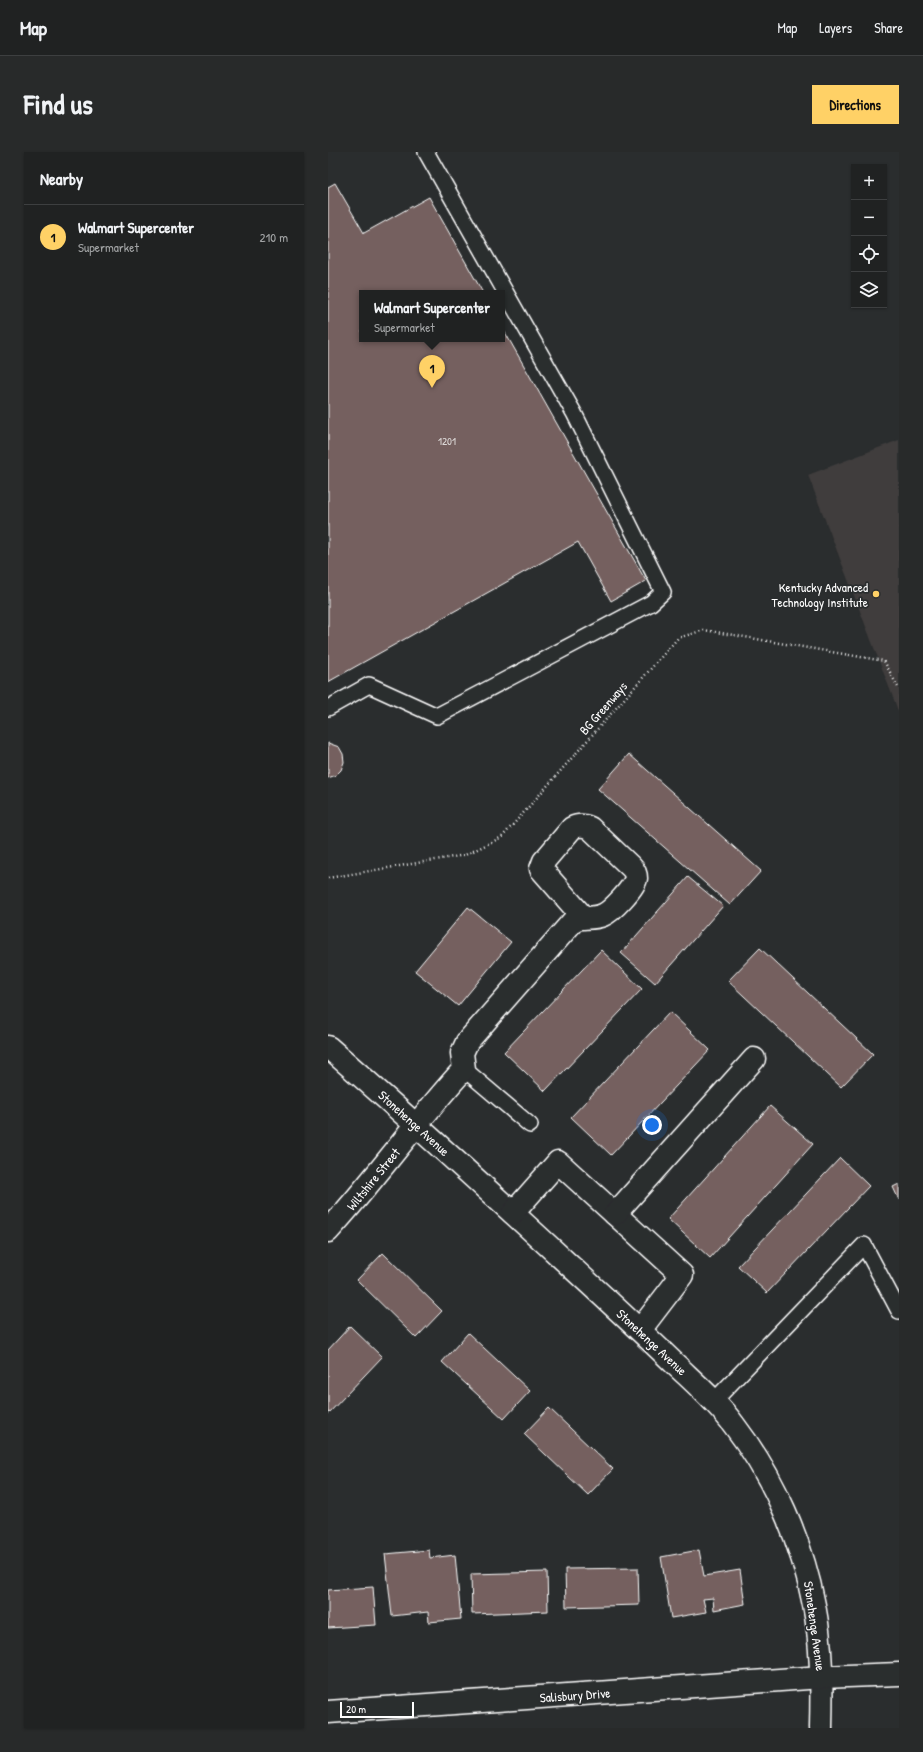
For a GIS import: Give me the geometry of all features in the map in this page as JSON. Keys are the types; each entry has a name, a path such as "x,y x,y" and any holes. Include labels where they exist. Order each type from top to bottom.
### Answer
{"street":[{"path":"464,1069 462,1053 467,1042 575,919 583,917"},
{"name":"Stonehenge Avenue","path":"328,1047 416,1125 640,1330 714,1402 734,1425 754,1454 770,1483 797,1543 807,1575 815,1607 822,1677 821,1728"},
{"path":"615,1214 754,1059"},
{"name":"Wiltshire Street","path":"328,1231 355,1202 441,1093 464,1069"},
{"path":"513,1213 558,1162 682,1275 640,1330"},
{"name":"Salisbury Drive","path":"328,1712 822,1677 899,1674"}],"lane":[{"path":"426,152 504,290"},
{"path":"328,708 369,685 437,716 651,603 663,592 574,413 505,291"},
{"path":"464,1069 530,1125"},
{"path":"714,1402 864,1245 899,1311"}],"path":[{"name":"BG Greenways","path":"328,878 465,855 502,836 678,638 704,630 884,661 899,689"}],"shaded area":[{"name":"Kentucky Advanced Technology Institute","path":"899,440 899,713 808,475"}],"building":[{"path":"335,183 364,233 429,197 481,290 359,290 359,342 505,342 505,332 646,581 611,601 578,542 328,682 328,187"},
{"path":"328,743 339,747 343,754 344,762 341,770 336,775 328,778"},
{"path":"629,754 761,871 730,905 598,789"},
{"path":"688,877 723,906 655,983 621,953"},
{"path":"468,907 511,942 458,1006 415,971"},
{"path":"760,948 873,1054 841,1087 728,981"},
{"path":"601,950 642,989 545,1091 504,1052"},
{"path":"670,1012 710,1050 611,1155 571,1117"},
{"path":"770,1106 813,1144 710,1258 668,1219"},
{"path":"840,1158 869,1186 767,1293 738,1266"},
{"path":"899,1184 899,1200 893,1187"},
{"path":"383,1253 442,1311 416,1338 357,1280"},
{"path":"350,1326 382,1357 328,1414 328,1350"},
{"path":"468,1333 530,1391 504,1419 442,1362"},
{"path":"549,1408 613,1469 588,1495 524,1434"},
{"path":"429,1550 430,1558 455,1555 461,1619 429,1622 428,1612 392,1616 385,1554"},
{"path":"699,1550 704,1576 740,1570 745,1604 714,1610 713,1598 703,1599 706,1612 671,1618 661,1557"},
{"path":"638,1568 639,1605 566,1607 565,1569"},
{"path":"547,1572 548,1611 472,1614 471,1574"},
{"path":"373,1587 376,1625 328,1628 328,1590"}],"place":[{"name":"Walmart Supercenter","path":"432,388"},
{"name":"Kentucky Advanced Technology Institute","path":"876,594"}]}
